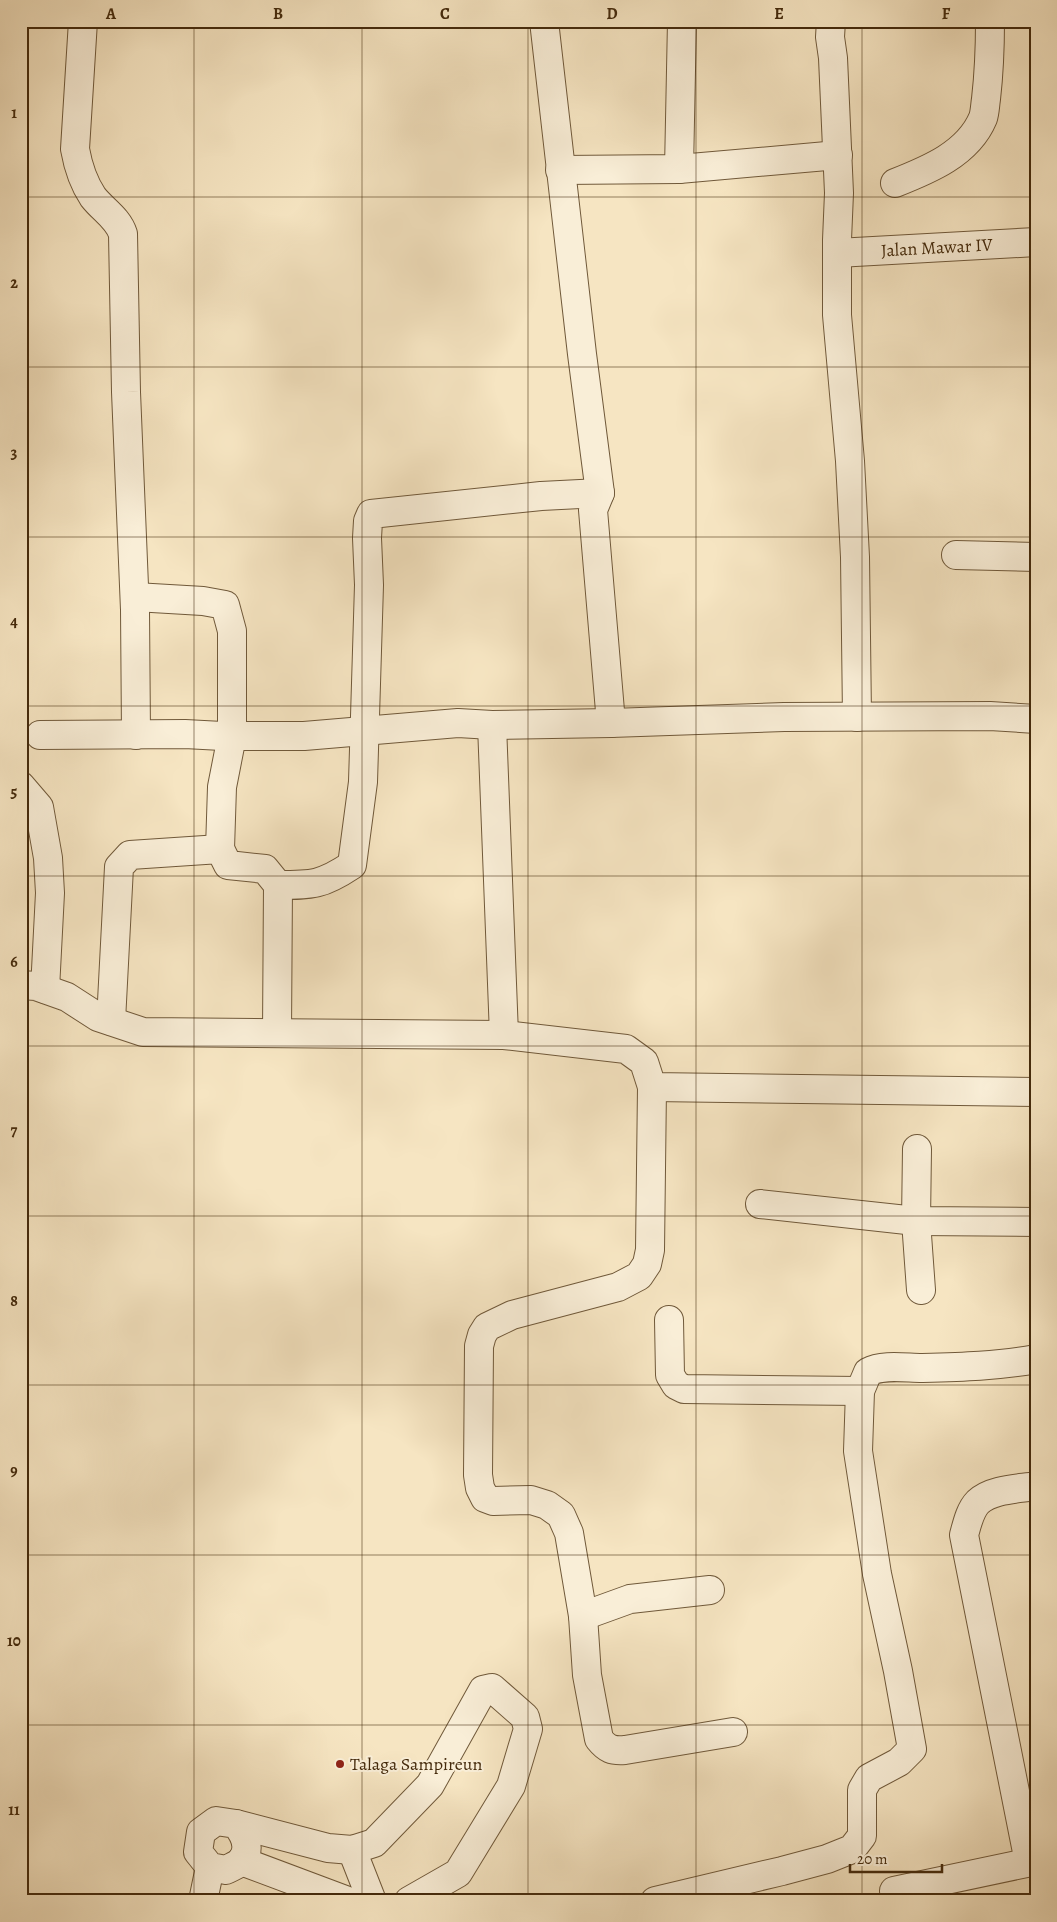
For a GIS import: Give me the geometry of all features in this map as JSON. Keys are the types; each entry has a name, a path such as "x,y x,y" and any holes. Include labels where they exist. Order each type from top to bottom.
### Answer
{"street":[{"path":"83,21 75,149 79,168 94,198 120,225 123,234 126,392 135,597 136,735"},
{"path":"544,21 560,170 600,493 593,510 611,723"},
{"path":"680,169 682,21"},
{"path":"831,21 830,37 833,58 839,193 837,315 850,461 855,557 858,717"},
{"path":"895,183 929,170 956,151 970,138 983,117 989,74 990,21"},
{"path":"560,170 680,169 838,155"},
{"name":"Jalan Mawar IV","path":"837,253 1036,242"},
{"path":"278,885 312,885 335,876 352,865 363,782 369,584 367,538 368,521 371,514 541,496 600,493"},
{"path":"956,555 1036,557"},
{"path":"135,597 203,601 225,605 232,631 232,736 222,787 220,849 228,865 266,868 278,885 277,1033"},
{"path":"40,735 185,734 304,736 458,723 492,725 990,716 1036,719"},
{"path":"492,725 504,1035"},
{"path":"21,786 39,807 48,858 50,893 33,987 67,997 98,1017 143,1032 504,1035 626,1048 644,1062 652,1087 649,1260 644,1271 639,1276 618,1287 512,1315 487,1327 482,1335 479,1346 478,1475 480,1488 485,1498 493,1501 531,1500 546,1505 561,1515 569,1533 583,1616 587,1675 600,1739 605,1747 614,1751 625,1750 733,1732"},
{"path":"111,1021 119,867 130,856 220,849"},
{"path":"652,1087 1036,1092"},
{"path":"917,1149 916,1221 921,1290"},
{"path":"760,1204 916,1221 1036,1222"},
{"path":"669,1320 670,1374 676,1385 684,1389 860,1391"},
{"path":"655,1901 827,1859 852,1849 862,1836 862,1790 869,1778 899,1762 912,1748 877,1574 858,1451 860,1391 865,1376 873,1369 1018,1362 1036,1359"},
{"path":"894,1891 1032,1861 964,1535 970,1515 978,1502 993,1494 1036,1486"},
{"path":"583,1616 630,1599 710,1590"},
{"path":"236,1824 245,1835 247,1849 241,1861 226,1870 210,1867 198,1852 201,1832 216,1821 236,1824 328,1848 352,1850 374,1844 430,1786 483,1690 492,1688 525,1717 528,1729 511,1786 458,1873 409,1901"},
{"path":"352,1850 372,1901"},
{"path":"241,1861 348,1901"},
{"path":"203,1901 210,1867"}],"place":[{"name":"Talaga Sampireun","path":"340,1764"}]}
